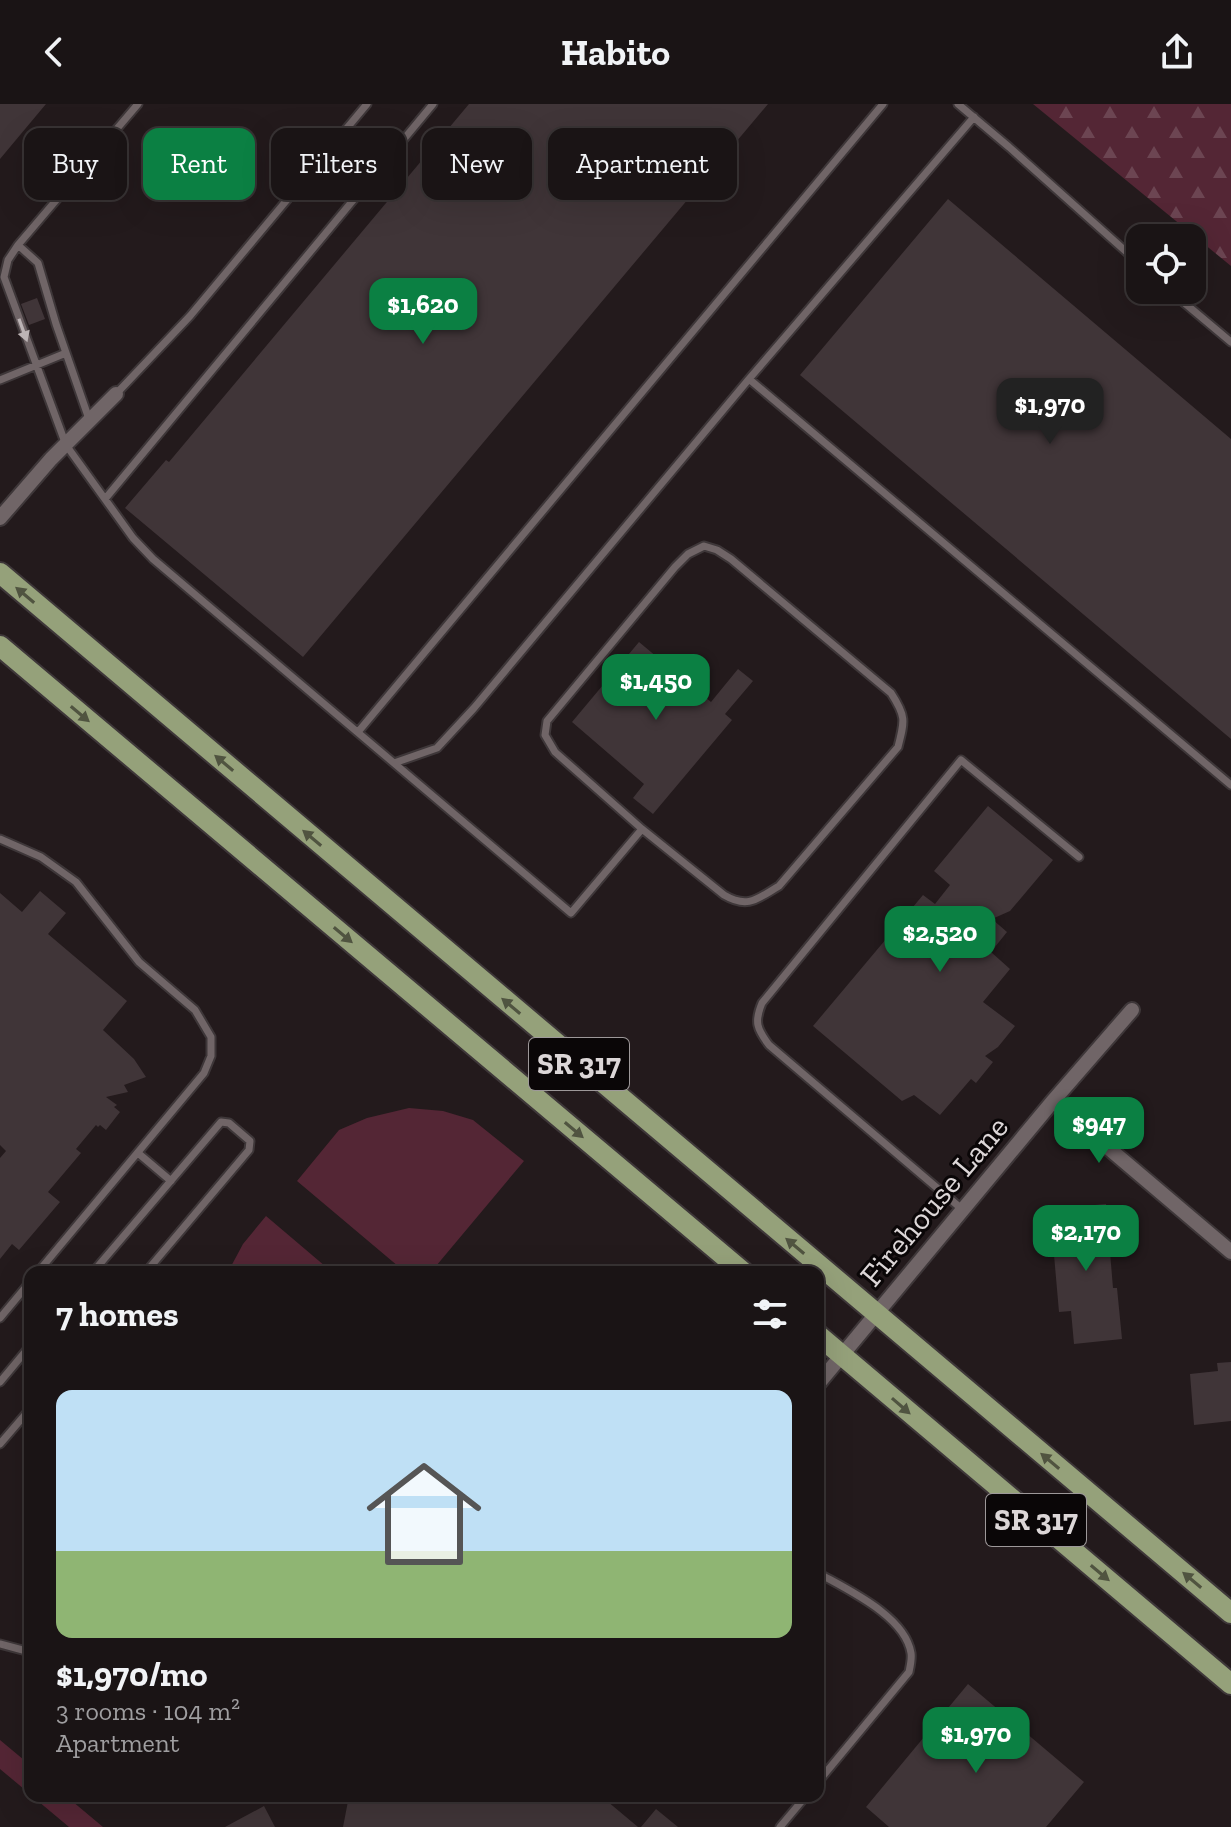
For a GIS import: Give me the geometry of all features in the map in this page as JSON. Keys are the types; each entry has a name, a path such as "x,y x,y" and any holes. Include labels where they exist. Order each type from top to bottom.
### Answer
{"main road":[{"name":"SR 317","path":"0,573 818,1266"},
{"name":"SR 317","path":"0,646 736,1266"},
{"name":"SR 317","path":"824,1271 1231,1613"},
{"name":"SR 317","path":"824,1340 1231,1684"}],"street":[{"path":"0,518 116,394"},
{"name":"Firehouse Lane","path":"824,1377 1132,1010"},
{"path":"1053,1101 1231,1252"}],"lane":[{"path":"138,104 18,245 8,260 4,277 66,445 133,538 153,559 571,913 642,829"},
{"path":"116,394 190,316 367,104"},
{"path":"105,499 433,104"},
{"path":"358,732 883,104"},
{"path":"958,104 1126,252"},
{"path":"394,763 437,748 474,708 749,379 974,117"},
{"path":"18,245 38,263 89,421"},
{"path":"1186,304 1231,342"},
{"path":"0,380 66,353"},
{"path":"749,379 1231,785"},
{"path":"704,546 731,559 891,693 902,710 903,725 898,747 779,886 755,900 737,902 724,895 642,829 555,752 545,735 547,721 675,567 688,554 704,546"},
{"path":"963,1210 769,1045 760,1033 756,1018 762,1003 961,760 1079,857"},
{"path":"0,839 41,857 76,882 139,962 195,1010 211,1037 211,1056 204,1073 43,1266"},
{"path":"98,1266 221,1122 229,1123 250,1141 249,1150 151,1266"},
{"path":"138,1153 171,1181"},
{"path":"0,1318 24,1289"},
{"path":"1,1379 24,1353"},
{"path":"0,1444 24,1416"},
{"path":"824,1576 880,1609 901,1630 911,1654 909,1672 824,1775"},
{"path":"0,1644 24,1650"},
{"path":"780,1827 801,1802"}],"green space":[{"path":"1033,104 1231,104 1231,266 1206,246 1206,224 1180,224"},
{"path":"409,1108 443,1111 473,1120 524,1161 436,1266 398,1266 297,1181 339,1130 367,1118"},
{"path":"266,1216 325,1266 231,1266 243,1244"},
{"path":"0,1740 24,1760 24,1789 0,1769"},
{"path":"39,1802 73,1802 103,1827 69,1827"}],"building":[{"path":"0,104 46,104 24,128 0,159"},
{"path":"469,104 768,104 737,141 737,128 548,128 548,200 687,200 303,657 125,508 166,460 169,462 389,200 406,200 406,179 422,160 422,200 532,200 532,128 449,128"},
{"path":"948,199 1231,439 1231,739 800,375"},
{"path":"37,298 45,319 29,325 21,304"},
{"path":"639,642 711,702 738,669 753,681 725,714 732,720 653,814 633,798 644,784 572,722"},
{"path":"988,806 1053,860 1010,911 992,919 1007,932 991,952 1010,969 983,1002 1015,1026 998,1047 985,1056 993,1062 976,1083 971,1079 940,1115 914,1095 902,1101 813,1026 923,895 935,904 950,885 934,871"},
{"path":"40,891 66,913 48,934 127,1001 103,1030 134,1059 146,1077 124,1085 128,1092 106,1097 117,1105 114,1107 120,1112 106,1130 96,1125 76,1149 81,1153 48,1192 60,1202 19,1250 12,1244 0,1259 0,1158 6,1151 0,1145 0,893 22,912"},
{"path":"1106,1204 1113,1288 1117,1288 1122,1339 1074,1344 1071,1311 1059,1312 1050,1209"},
{"path":"1231,1362 1231,1421 1194,1425 1190,1374 1218,1371 1217,1363"},
{"path":"968,1684 1084,1782 1046,1827 889,1827 866,1807"},
{"path":"348,1802 608,1802 638,1827 343,1827"},
{"path":"264,1806 275,1827 225,1827"},
{"path":"656,1809 678,1827 641,1827"}]}
